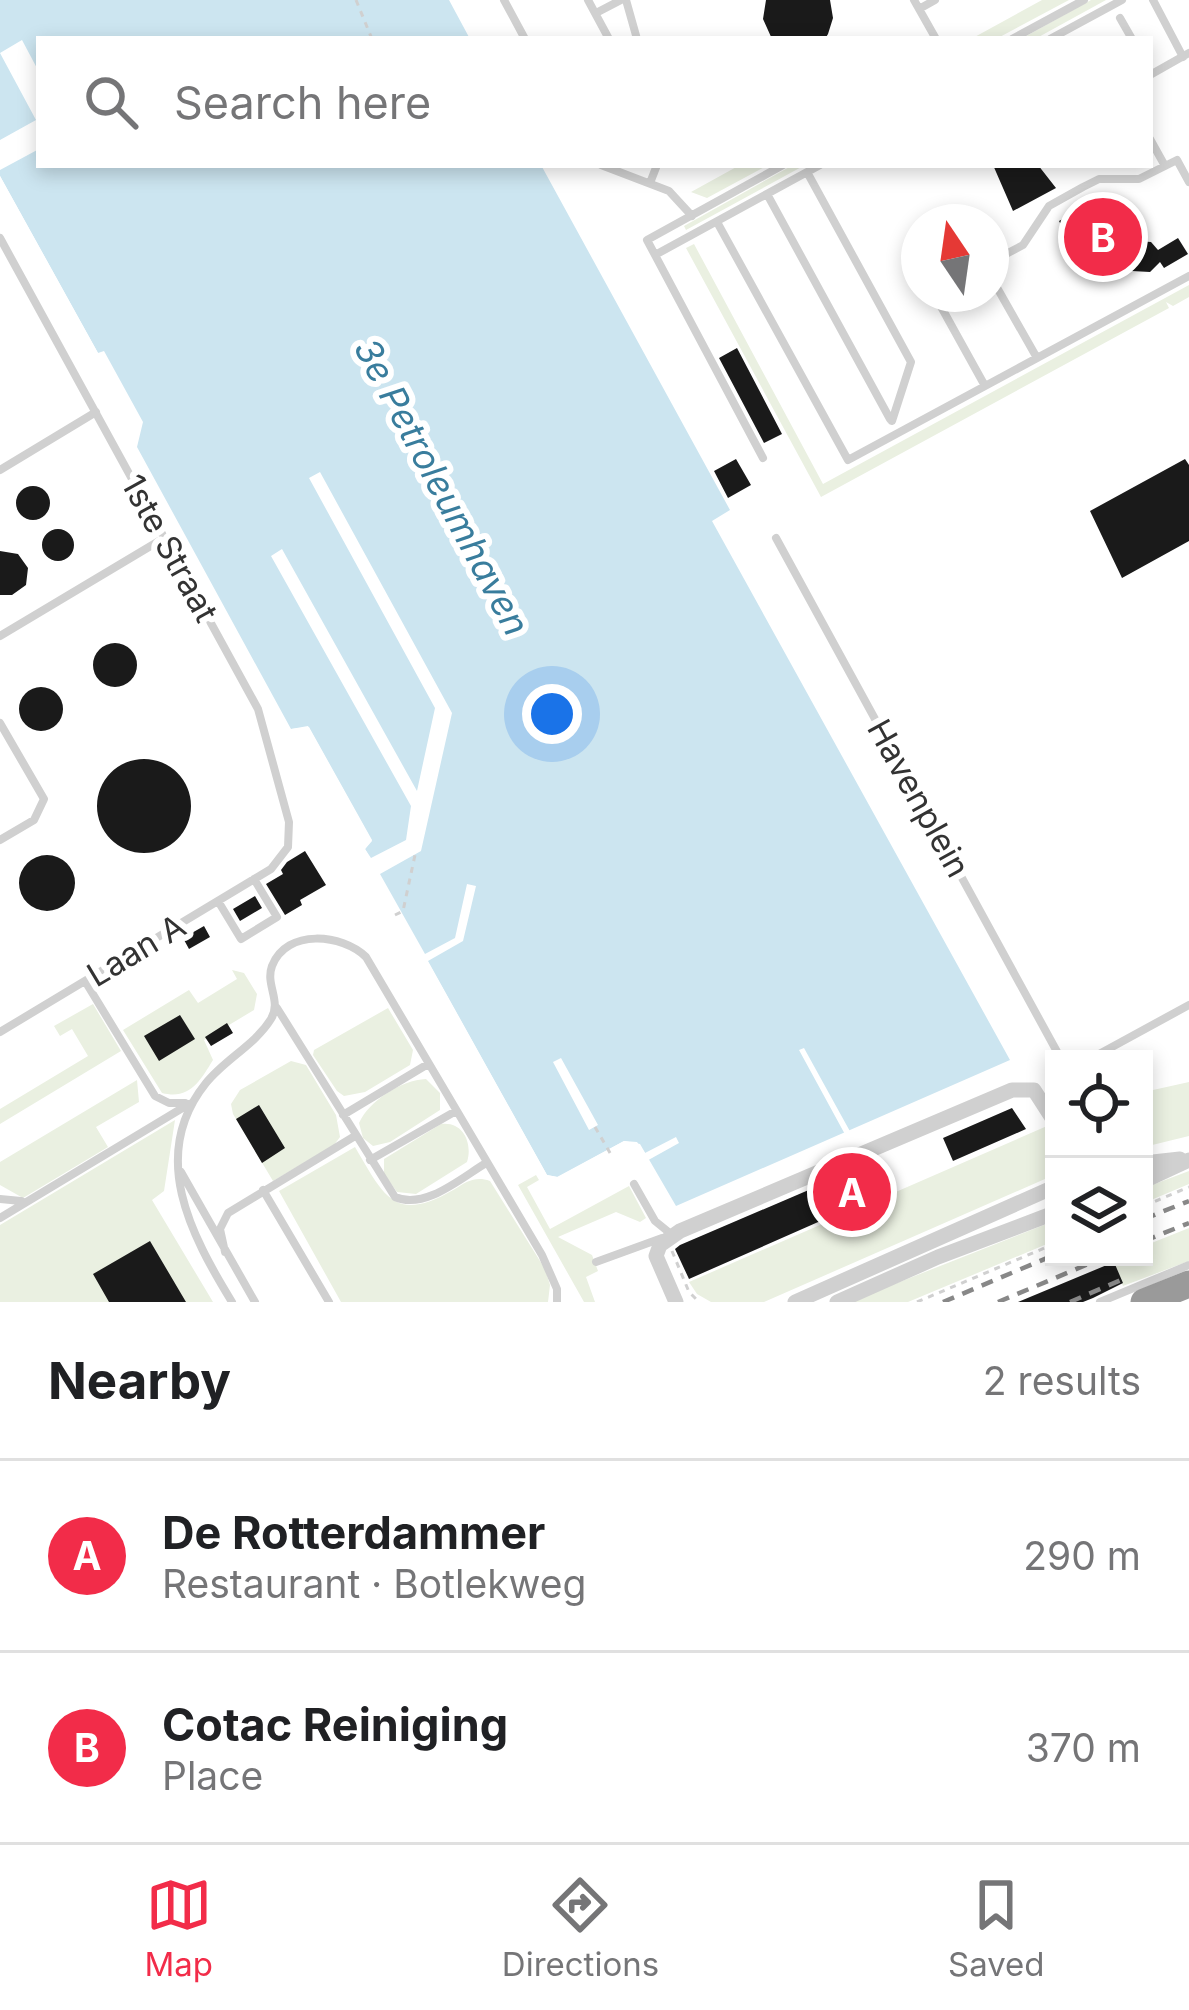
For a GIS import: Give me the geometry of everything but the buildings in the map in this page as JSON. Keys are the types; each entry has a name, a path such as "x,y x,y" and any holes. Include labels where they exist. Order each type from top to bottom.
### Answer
{"highway":[{"path":"1144,1302 1189,1288"},
{"path":"1168,1302 1189,1288"}],"street":[{"path":"676,1302 656,1256 669,1237 1012,1090 1034,1090 1045,1106"},
{"path":"1153,1162 1189,1159"},
{"path":"1153,1177 1189,1159"},
{"path":"794,1302 1045,1191"},
{"path":"837,1302 938,1257 1045,1217"}],"lane":[{"path":"504,0 523,36"},
{"path":"589,0 607,36"},
{"path":"596,14 624,0 636,36"},
{"path":"934,36 916,4 935,0"},
{"path":"1018,36 1084,0"},
{"path":"1056,36 1122,0"},
{"path":"1153,0 1186,55 1153,72"},
{"path":"1120,18 1130,36"},
{"path":"1153,144 1165,166"},
{"path":"1009,252 1023,245 1049,206 1099,179 1139,179 1177,160 1189,182"},
{"path":"610,168 668,191 692,216"},
{"path":"650,183 656,168"},
{"path":"763,458 647,240 778,168"},
{"path":"655,255 814,168"},
{"path":"807,172 911,362 892,421"},
{"path":"767,194 898,433"},
{"path":"717,222 848,460 1189,276"},
{"name":"1ste Straat","path":"0,238 262,720 290,837 282,858 271,868"},
{"path":"1009,309 1037,358"},
{"path":"944,312 985,386"},
{"path":"0,470 96,412"},
{"path":"0,636 164,538"},
{"name":"Havenplein","path":"776,538 1056,1050"},
{"path":"0,723 44,799 34,820 0,840"},
{"name":"Laan A","path":"0,1032 271,868"},
{"path":"218,901 241,939 277,917 254,879"},
{"path":"486,1163 427,1197 405,1201 388,1190 276,1007 270,971 284,951 317,938 345,942 366,957 551,1272 557,1302"},
{"path":"86,981 155,1096 170,1103 191,1102"},
{"path":"1106,1050 1189,1005"},
{"path":"0,1218 191,1102 226,1059 254,1040 276,1007"},
{"path":"343,1115 428,1064"},
{"path":"191,1102 177,1159 178,1191 199,1247 232,1302"},
{"path":"370,1160 456,1111"},
{"path":"225,1252 220,1239 228,1213 355,1136"},
{"path":"177,1159 187,1188 255,1302"},
{"path":"596,1262 669,1237 634,1184"},
{"path":"263,1190 329,1302"},
{"path":"0,1198 29,1200"},
{"path":"1100,1302 1189,1265"}],"path":[{"path":"356,0 371,36"},
{"path":"394,915 403,911 415,855"},
{"path":"596,1126 613,1158"},
{"path":"1153,1202 1189,1187"},
{"path":"669,1237 689,1292 700,1302"},
{"path":"916,1302 1045,1248"}],"green space":[{"path":"1042,0 1069,0 1002,36 976,36"},
{"path":"1091,0 1106,0 1040,36 1026,36"},
{"path":"735,168 762,168 707,198 691,192"},
{"path":"788,168 800,168 686,230 684,226"},
{"path":"694,244 823,484 1189,285 1189,297 1173,306 1166,302 1169,308 821,497 686,248"},
{"path":"232,970 244,973 257,994 254,1010 204,1040 213,1060 193,1087 180,1094 162,1093 123,1030 189,990 198,1003 237,979"},
{"path":"93,1004 121,1051 0,1124 0,1109 88,1056 72,1029 60,1036 54,1026"},
{"path":"388,1008 413,1050 410,1065 365,1092 344,1096 314,1050"},
{"path":"291,1061 306,1065 336,1115 340,1137 273,1181 231,1104 240,1090"},
{"path":"426,1079 440,1093 440,1110 390,1142 373,1146 363,1138 359,1123 370,1107 396,1088"},
{"path":"137,1080 139,1102 96,1127 108,1147 23,1198 0,1185 0,1162"},
{"path":"1189,1082 1189,1136 1153,1145 1153,1090"},
{"path":"175,1120 164,1191 152,1200 213,1302 0,1302 0,1225"},
{"path":"441,1124 455,1126 464,1135 467,1162 416,1194 397,1192 384,1174 384,1159"},
{"path":"1045,1127 1045,1179 764,1302 711,1302 689,1282"},
{"path":"355,1147 384,1192 405,1205 435,1199 472,1180 490,1181 545,1269 548,1302 341,1302 279,1191"},
{"path":"1189,1171 1189,1184 1153,1199 1153,1185"},
{"path":"536,1175 539,1180 527,1187 550,1229 629,1186 646,1218 640,1222 616,1212 558,1237 592,1255 598,1271 586,1277 595,1302 584,1302 518,1185"},
{"path":"1045,1225 1045,1245 908,1302 849,1302"},
{"path":"1189,1228 1189,1261 1123,1286 1115,1266 1153,1266 1153,1242"}],"water":[{"name":"3e Petroleumhaven","path":"0,0 449,0 468,36 36,36 36,168 543,168 730,510 712,521 1010,1060 676,1206 640,1144 624,1141 557,1177 547,1175 365,849 372,840 309,727 291,729 137,447 143,422 104,351 98,353 0,176"}],"pier":[{"path":"22,40 36,66 36,120 0,53"},
{"path":"36,120 36,151 0,170 0,140"},
{"path":"0,176 98,353 92,356 0,188"},
{"path":"320,472 452,713 421,851 380,874 425,954 455,938 467,884 476,886 463,941 428,961 547,1175 558,1177 624,1141 637,1142 645,1153 676,1137 679,1143 643,1163 629,1146 559,1183 542,1179 360,851 365,840 305,733 294,735 291,729 308,726 372,841 365,849 371,858 406,840 411,806 271,556 282,549 417,791 435,708 309,478"},
{"path":"804,1048 852,1135 847,1138 799,1050"},
{"path":"561,1058 598,1125 589,1130 553,1062"}],"railway":[{"path":"1153,1215 1189,1201"},
{"path":"1153,1237 1189,1223"},
{"path":"943,1302 1045,1259"},
{"path":"998,1302 1084,1266"},
{"path":"1070,1302 1121,1280"}],"place":[{"name":"Cotac Reiniging","path":"1103,237"},
{"name":"De Rotterdammer","path":"852,1192"}]}
